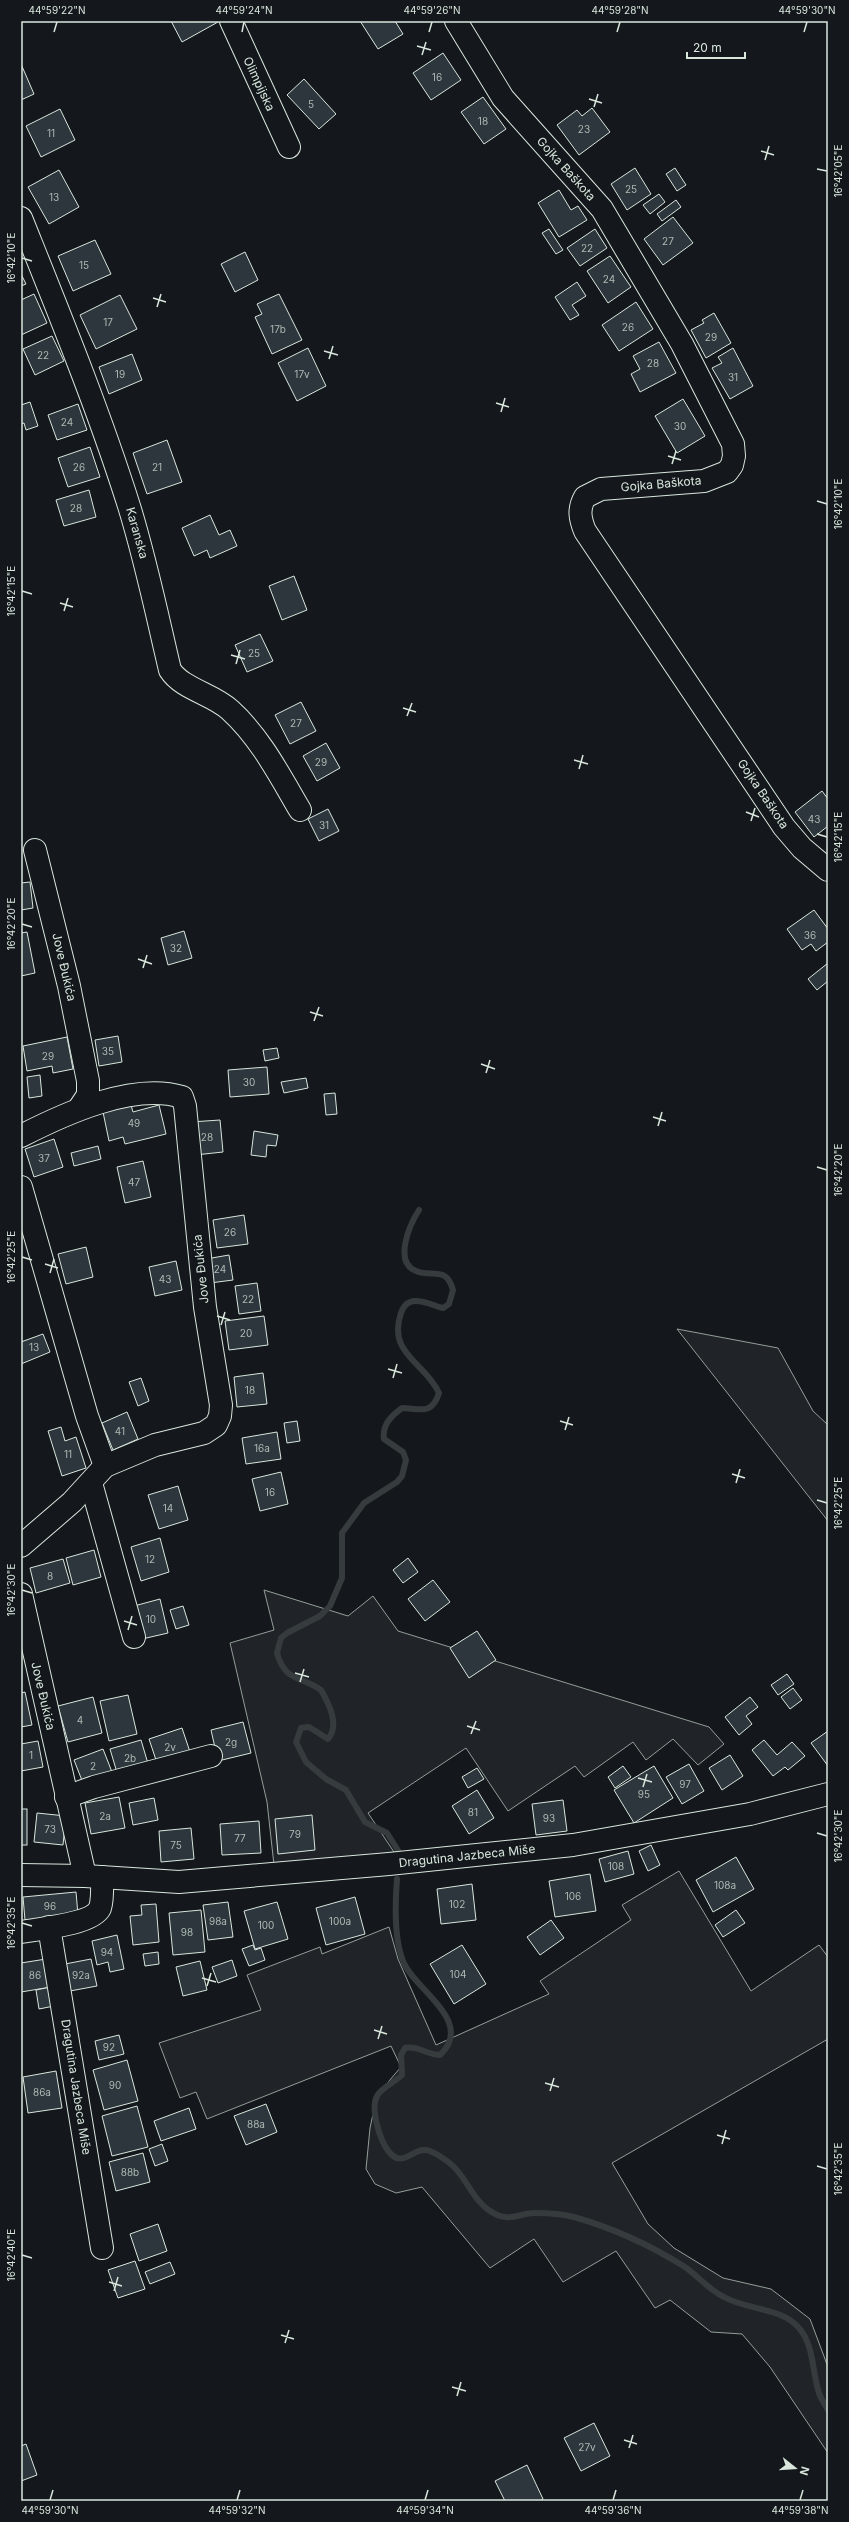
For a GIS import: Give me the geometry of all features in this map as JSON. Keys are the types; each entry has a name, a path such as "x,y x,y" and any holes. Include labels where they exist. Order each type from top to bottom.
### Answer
{"street":[{"name":"Olimpijska","path":"231,21 289,146"},
{"name":"Gojka Baškota","path":"456,21 503,98 602,209 682,344 733,444 734,456 732,465 727,472 717,477 704,481 601,489 585,497 580,511 580,520 585,531 784,827 802,848 828,870"},
{"name":"Karanska","path":"21,218 64,327 128,505 150,578 170,670 181,682 214,698 230,710 263,751 300,810"},
{"name":"Jove Đukića","path":"35,850 68,978 88,1081 88,1095 80,1107"},
{"name":"Jove Đukića","path":"21,1136 80,1107 132,1095 174,1094 182,1097 185,1106 204,1307 221,1405 220,1416 216,1425 204,1433 156,1445 105,1466 91,1483 21,1546"},
{"path":"21,1187 87,1416 105,1466"},
{"path":"91,1483 134,1637"},
{"name":"Jove Đukića","path":"21,1594 66,1797 94,1876"},
{"path":"66,1797 94,1787 211,1756"},
{"name":"Dragutina Jazbeca Miše","path":"21,1874 94,1876 179,1882 389,1864 573,1845 750,1814 828,1794"},
{"path":"21,1932 74,1922 90,1917 98,1911 101,1903 94,1876"},
{"name":"Dragutina Jazbeca Miše","path":"49,1927 102,2248"}],"shaded area":[{"path":"677,1329 778,1348 813,1411 828,1425 828,1521"},
{"path":"264,1590 348,1616 373,1596 398,1631 709,1727 724,1744 698,1765 673,1739 646,1760 633,1742 584,1777 575,1766 508,1811 466,1748 368,1813 396,1855 274,1865 267,1802 230,1643 274,1630"},
{"path":"679,1871 751,1991 819,1945 828,1957 828,2039 612,2163 648,2224 674,2248 723,2278 771,2289 810,2319 828,2367 828,2453 770,2367 742,2334 711,2332 670,2300 655,2308 616,2251 563,2282 534,2239 490,2268 422,2187 396,2193 375,2184 366,2169 370,2128 377,2095 401,2067 391,2046 207,2119 196,2092 180,2098 159,2043 261,2010 247,1975 320,1947 322,1954 389,1927 398,1959 436,2045 549,1994 540,1981 631,1920 622,1905"}],"building":[{"path":"171,21 217,21 218,22 182,42"},
{"path":"360,21 395,21 403,34 378,49"},
{"path":"443,53 461,80 431,100 413,73"},
{"path":"21,64 34,94 21,100"},
{"path":"304,79 336,114 319,129 287,95"},
{"path":"483,97 506,129 484,144 461,112"},
{"path":"592,108 610,132 579,155 557,125 577,110 582,116"},
{"path":"60,109 75,140 41,157 26,126"},
{"path":"635,168 651,194 627,210 611,184"},
{"path":"675,168 686,185 677,191 666,174"},
{"path":"59,170 79,207 49,224 28,187"},
{"path":"559,190 571,210 578,206 587,220 559,237 538,203"},
{"path":"659,194 665,202 650,214 643,205"},
{"path":"676,200 681,207 662,221 657,214"},
{"path":"673,217 693,243 663,265 644,239"},
{"path":"549,229 563,250 556,254 542,233"},
{"path":"595,229 607,248 580,266 567,248"},
{"path":"95,240 111,274 73,291 58,256"},
{"path":"245,252 258,280 235,292 221,264"},
{"path":"610,256 631,287 608,303 587,271"},
{"path":"21,274 26,284 21,286"},
{"path":"577,282 586,296 572,305 579,315 570,320 555,297"},
{"path":"34,294 47,323 21,335 21,300"},
{"path":"279,294 302,340 272,354 255,317 262,314 257,304"},
{"path":"120,295 137,329 96,349 80,315"},
{"path":"636,302 653,329 619,351 602,325"},
{"path":"714,313 731,343 706,358 691,330 704,323 702,320"},
{"path":"52,336 64,361 35,375 23,349"},
{"path":"659,342 676,373 640,392 631,374 640,369 633,356"},
{"path":"308,348 326,386 297,401 278,363"},
{"path":"733,348 753,386 730,399 712,368 722,363 718,357"},
{"path":"132,354 142,380 109,394 99,367"},
{"path":"683,399 705,436 677,453 655,416"},
{"path":"30,402 38,426 26,430 24,423 21,424 21,405"},
{"path":"78,404 87,430 57,440 48,415"},
{"path":"167,440 182,482 147,494 133,453"},
{"path":"90,447 100,477 68,487 58,458"},
{"path":"89,490 96,517 64,526 56,500"},
{"path":"210,515 219,535 230,530 237,546 210,558 207,550 194,556 182,528"},
{"path":"294,576 307,610 282,620 269,586"},
{"path":"260,634 273,661 247,672 235,645"},
{"path":"301,702 316,731 290,744 275,715"},
{"path":"326,743 340,768 317,781 303,756"},
{"path":"822,791 828,799 828,826 814,837 795,812"},
{"path":"328,809 339,831 319,841 308,819"},
{"path":"30,882 33,908 21,910 21,883"},
{"path":"814,910 828,929 828,942 816,951 811,944 802,950 787,929"},
{"path":"184,931 192,958 168,965 161,938"},
{"path":"27,932 35,973 21,976 21,933"},
{"path":"828,963 828,981 817,990 808,979"},
{"path":"118,1036 122,1062 99,1066 95,1040"},
{"path":"67,1037 73,1069 53,1073 52,1066 27,1071 23,1046"},
{"path":"277,1048 279,1058 265,1061 263,1050"},
{"path":"267,1067 269,1094 230,1097 228,1070"},
{"path":"40,1075 42,1096 29,1098 27,1077"},
{"path":"306,1078 308,1088 284,1093 281,1082"},
{"path":"335,1093 337,1114 326,1115 324,1094"},
{"path":"131,1105 133,1112 159,1105 166,1134 125,1144 123,1137 109,1141 103,1112"},
{"path":"220,1120 223,1152 195,1155 191,1122"},
{"path":"254,1131 278,1135 276,1146 267,1145 266,1157 251,1155"},
{"path":"54,1139 63,1167 34,1177 25,1149"},
{"path":"98,1146 101,1159 74,1166 71,1153"},
{"path":"143,1161 151,1197 125,1203 117,1167"},
{"path":"244,1215 248,1244 217,1248 213,1220"},
{"path":"86,1247 93,1277 66,1284 58,1254"},
{"path":"229,1255 233,1280 210,1283 206,1259"},
{"path":"176,1261 182,1290 155,1296 149,1267"},
{"path":"257,1283 261,1311 239,1314 235,1286"},
{"path":"264,1316 268,1345 229,1350 225,1321"},
{"path":"43,1334 50,1352 21,1364 21,1342"},
{"path":"263,1373 267,1404 237,1407 234,1377"},
{"path":"141,1378 149,1401 138,1406 129,1382"},
{"path":"127,1412 138,1439 113,1450 102,1423"},
{"path":"297,1421 300,1441 287,1443 284,1423"},
{"path":"61,1427 65,1441 76,1437 86,1468 62,1476 48,1431"},
{"path":"277,1432 281,1459 246,1464 242,1438"},
{"path":"281,1472 288,1504 260,1511 252,1479"},
{"path":"178,1486 188,1520 159,1529 148,1495"},
{"path":"160,1538 169,1572 141,1581 131,1547"},
{"path":"94,1550 101,1577 73,1585 66,1558"},
{"path":"408,1558 418,1572 403,1583 393,1570"},
{"path":"63,1559 70,1583 36,1593 30,1568"},
{"path":"433,1580 450,1602 425,1621 408,1599"},
{"path":"160,1599 168,1633 142,1639 134,1606"},
{"path":"183,1606 189,1625 176,1629 170,1610"},
{"path":"477,1631 496,1660 469,1678 450,1648"},
{"path":"787,1674 794,1684 778,1695 771,1685"},
{"path":"793,1688 802,1700 790,1709 781,1697"},
{"path":"25,1692 32,1725 21,1727 21,1693"},
{"path":"128,1695 137,1734 109,1741 100,1701"},
{"path":"93,1697 102,1733 68,1742 58,1706"},
{"path":"750,1697 758,1707 746,1716 752,1724 739,1735 725,1717"},
{"path":"243,1722 251,1753 218,1761 211,1730"},
{"path":"182,1728 191,1755 158,1766 149,1739"},
{"path":"828,1731 828,1766 811,1743"},
{"path":"141,1740 149,1767 118,1776 110,1749"},
{"path":"764,1740 777,1755 792,1742 805,1756 788,1770 785,1767 773,1776 752,1750"},
{"path":"38,1741 43,1767 21,1771 21,1744"},
{"path":"103,1749 112,1772 83,1783 74,1760"},
{"path":"730,1755 743,1776 722,1790 709,1768"},
{"path":"689,1764 704,1791 682,1804 666,1777"},
{"path":"623,1766 631,1777 615,1788 608,1777"},
{"path":"654,1766 673,1798 634,1823 614,1790"},
{"path":"477,1768 484,1779 468,1788 462,1777"},
{"path":"477,1790 494,1818 469,1834 452,1806"},
{"path":"119,1797 125,1828 91,1834 85,1803"},
{"path":"154,1798 158,1820 133,1825 129,1803"},
{"path":"563,1800 567,1831 536,1835 532,1804"},
{"path":"21,1809 27,1809 27,1845 21,1845"},
{"path":"37,1813 66,1816 63,1845 34,1842"},
{"path":"312,1815 315,1850 278,1854 275,1819"},
{"path":"259,1821 261,1853 222,1855 220,1824"},
{"path":"191,1828 194,1859 161,1862 159,1831"},
{"path":"651,1845 660,1865 648,1871 639,1851"},
{"path":"628,1851 634,1874 605,1882 599,1859"},
{"path":"736,1857 754,1889 713,1912 696,1880"},
{"path":"590,1874 596,1911 555,1917 549,1881"},
{"path":"472,1884 476,1920 441,1924 437,1889"},
{"path":"76,1892 78,1915 25,1920 23,1897"},
{"path":"355,1897 365,1934 326,1945 316,1908"},
{"path":"228,1902 233,1937 208,1940 203,1905"},
{"path":"277,1902 288,1939 255,1949 244,1911"},
{"path":"156,1904 159,1942 133,1945 130,1916 142,1915 141,1905"},
{"path":"201,1910 205,1952 173,1955 169,1913"},
{"path":"736,1910 745,1923 723,1937 715,1925"},
{"path":"551,1920 564,1938 540,1955 527,1937"},
{"path":"117,1935 124,1969 110,1972 108,1962 97,1965 92,1941"},
{"path":"253,1945 255,1950 261,1948 265,1960 249,1966 242,1949"},
{"path":"462,1945 486,1984 454,2004 430,1964"},
{"path":"158,1952 159,1964 145,1966 143,1954"},
{"path":"46,1959 51,1987 21,1992 21,1963"},
{"path":"91,1959 97,1986 70,1991 65,1964"},
{"path":"232,1960 237,1976 218,1983 212,1967"},
{"path":"200,1961 207,1990 183,1996 176,1967"},
{"path":"51,1987 54,2006 39,2009 36,1990"},
{"path":"119,2035 124,2054 99,2060 95,2041"},
{"path":"127,2060 138,2101 104,2110 93,2070"},
{"path":"56,2071 62,2108 28,2113 23,2077"},
{"path":"266,2104 277,2132 246,2145 234,2116"},
{"path":"137,2106 148,2147 112,2156 102,2116"},
{"path":"189,2108 196,2129 161,2141 154,2121"},
{"path":"162,2144 168,2161 155,2166 149,2149"},
{"path":"143,2153 150,2182 116,2191 109,2162"},
{"path":"158,2224 167,2251 139,2261 130,2234"},
{"path":"135,2261 145,2289 118,2298 108,2270"},
{"path":"170,2262 175,2274 150,2284 145,2272"},
{"path":"594,2423 610,2456 581,2471 564,2438"},
{"path":"26,2444 37,2475 21,2481 21,2446"},
{"path":"527,2465 543,2499 539,2501 505,2501 495,2481"}],"waterway":[{"path":"399,1852 387,1833 365,1822 346,1790 326,1779 306,1762 296,1742 301,1728 309,1727 328,1739 333,1727 332,1714 321,1690 289,1674 284,1669 277,1653 281,1638 287,1633 320,1616 330,1606 342,1578 342,1533 364,1503 397,1482 402,1476 406,1460 403,1452 384,1439 384,1429 388,1421 402,1408 429,1408 433,1405 439,1393 433,1382 403,1348 399,1338 398,1327 401,1313 408,1303 419,1301 443,1308 449,1304 453,1290 447,1277 438,1274 416,1271 409,1266 406,1260 404,1251 408,1233 419,1210"},
{"path":"397,1879 397,1932 403,1961 409,1972 439,2006 447,2018 451,2030 449,2042 440,2055 435,2055 414,2048 405,2048 401,2055 402,2075 382,2090 377,2096 375,2102 375,2117 379,2133 389,2152 393,2156 402,2158 418,2151 430,2151 437,2154 458,2171 480,2203 497,2215 502,2217 511,2217 530,2213 560,2214 603,2226 645,2244 672,2259 685,2267 713,2291 724,2297 742,2304 773,2312 792,2321 799,2328 807,2342 819,2393 828,2410"}]}
